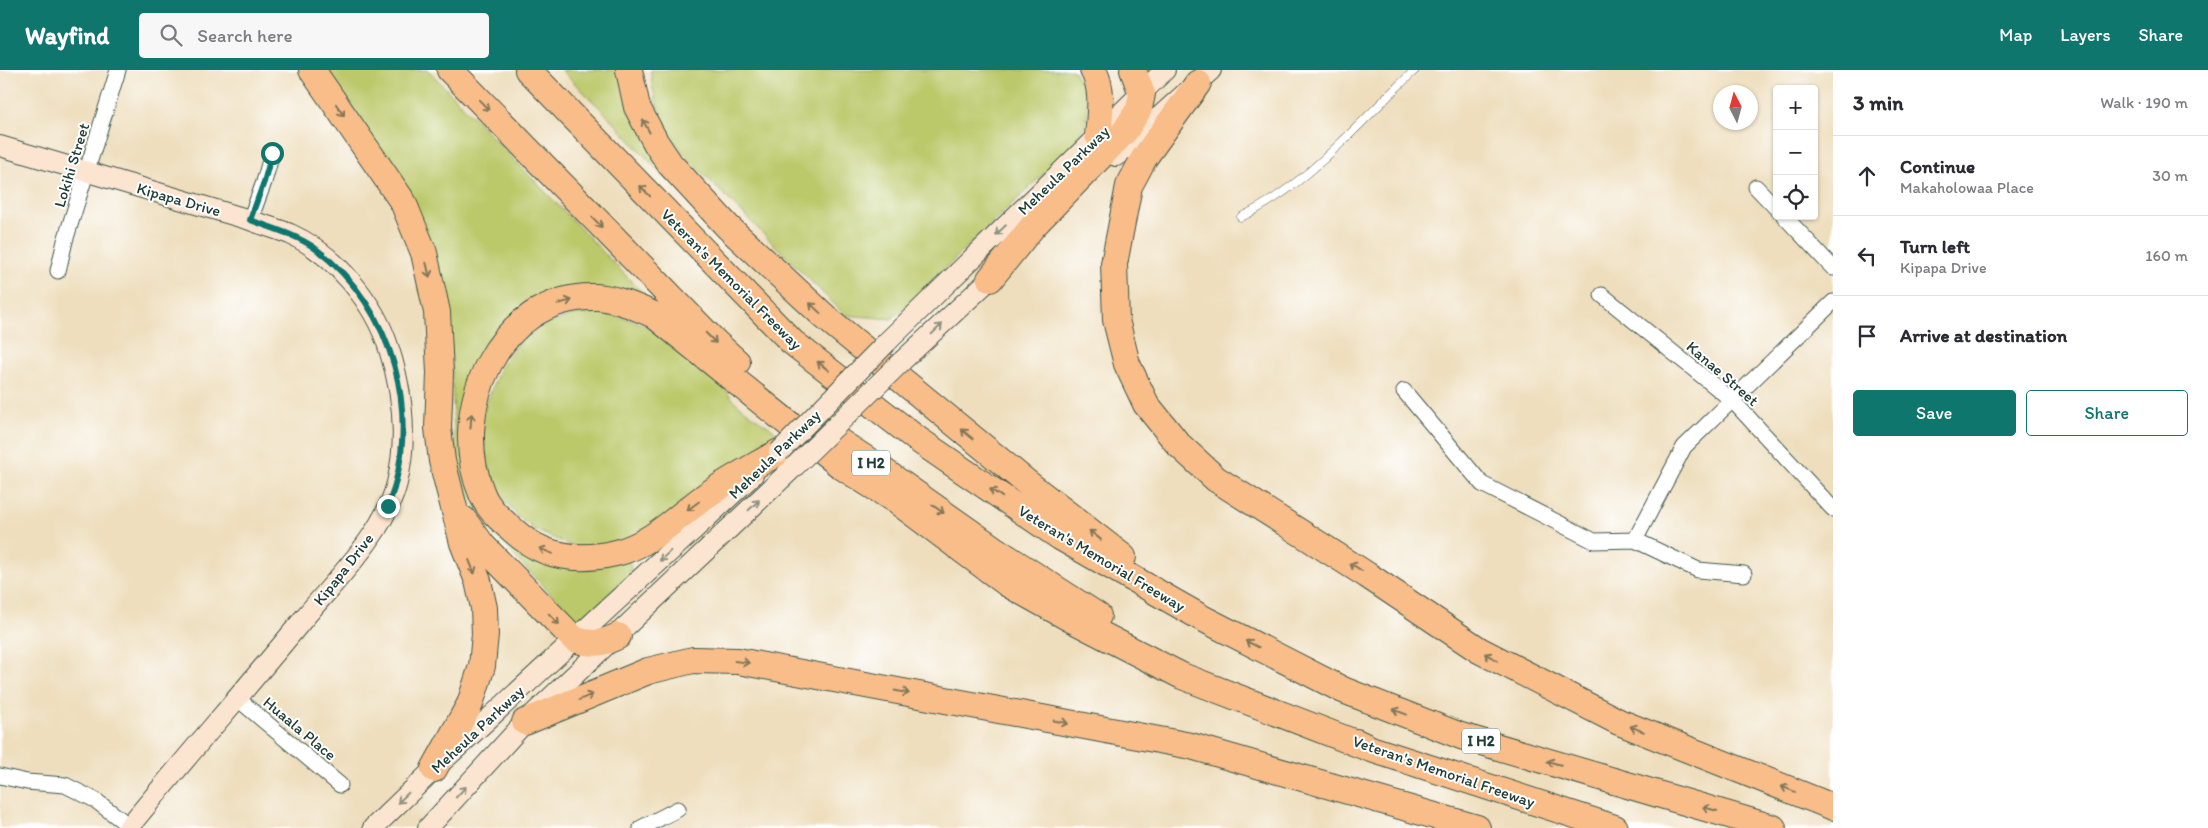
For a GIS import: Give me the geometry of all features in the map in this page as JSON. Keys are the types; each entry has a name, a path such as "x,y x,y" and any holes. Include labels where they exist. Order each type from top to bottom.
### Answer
{"highway":[{"path":"312,70 403,202 424,253 437,312 440,373 438,428 448,487 463,543 478,581 484,608 485,634 482,666 470,704 434,769"},
{"name":"Veteran's Memorial Freeway","path":"450,70 715,342 791,411 872,463 994,549 1094,614 1174,658 1371,749 1615,828"},
{"name":"Veteran's Memorial Freeway","path":"528,70 792,342 917,439 1060,537 1202,618 1343,690 1461,736 1773,828"},
{"path":"630,70 637,107 656,143 670,164 728,226 832,323 1026,482 1202,618"},
{"path":"1093,70 1098,78 1101,106 1098,135"},
{"path":"990,279 1034,226 1125,130 1139,109 1142,94 1133,70"},
{"path":"1205,76 1144,158 1128,186 1114,264 1116,320 1127,364 1146,404 1178,444 1216,478 1479,650 1619,722 1833,807"},
{"path":"786,459 709,494 646,542 617,553 581,559 550,554 533,546 500,519 482,495 470,440 471,415 480,384 491,360 513,330 536,313 565,300 597,297 632,305 654,315 841,466 898,502 1008,584 1069,618 1182,676 1371,749"},
{"path":"448,487 461,516 483,546 574,639 590,644 603,644 618,636"},
{"path":"525,722 648,671 693,660 738,661 1191,746 1477,828"}],"main road":[{"name":"Meheula Parkway","path":"428,828 525,722 618,636 786,459 887,342 1165,70"},
{"name":"Meheula Parkway","path":"374,828 434,769 574,639 901,362 990,279 1118,154 1205,76"},
{"name":"Kipapa Drive","path":"0,146 250,220 291,234 316,249 363,297 384,334 403,404 402,444 396,484 374,530 238,698 130,827"}],"street":[{"name":"Lokihi Street","path":"58,271 65,241 88,173 118,70"},
{"path":"250,220 272,153"},
{"path":"1756,187 1773,205"},
{"path":"1788,220 1833,268"},
{"name":"Kanae Street","path":"1602,295 1733,401 1833,509"},
{"path":"1636,540 1684,448 1833,302"},
{"path":"1404,391 1482,484 1594,541 1636,540 1698,570 1744,574"},
{"name":"Huaala Place","path":"238,698 340,785"},
{"path":"0,776 27,782 65,785 95,800 130,827"},
{"path":"641,828 678,809"}],"lane":[{"path":"1241,217 1264,206 1290,187 1352,132 1415,70"}],"green space":[{"path":"320,70 428,70 656,307 570,290 464,397 498,533 629,559 632,573 579,623 490,531 465,490 455,449 451,346 447,300"},
{"path":"561,70 619,70 669,182 604,112"},
{"path":"651,70 1073,70 1082,85 1088,110 1082,131 1066,152 892,319 845,315 685,156 661,116 654,93"},
{"path":"588,313 630,319 663,336 678,346 724,386 740,406 778,433 656,530 613,549 572,546 535,530 516,515 497,489 486,461 482,416 501,365 520,342 544,325 571,315"}],"route":[{"path":"272,153 250,220 291,234 316,249 333,264 363,297 384,334 403,404 402,444 396,484 388,506"}]}
